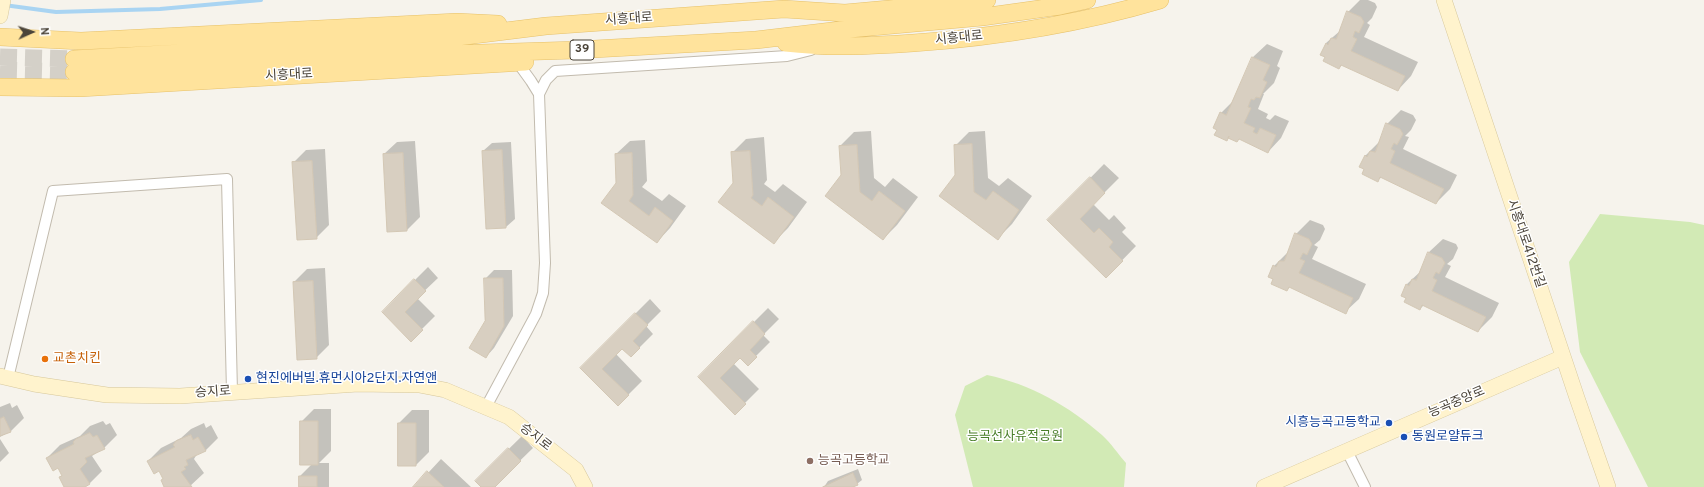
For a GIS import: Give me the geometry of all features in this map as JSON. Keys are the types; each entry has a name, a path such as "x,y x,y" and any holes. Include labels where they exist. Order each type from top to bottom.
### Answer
{"main road":[{"name":"시흥대로","path":"784,9 819,0"},
{"name":"시흥대로","path":"987,0 845,13 784,9 546,26 449,38 74,65 576,50 756,40 849,29 982,17 1060,6 1087,0"},
{"name":"시흥대로","path":"756,40 822,47 854,47 962,40 1040,29 1114,13 1160,0"},
{"name":"시흥대로","path":"0,37 82,40 458,22 546,26"},
{"name":"시흥대로","path":"0,87 80,88 518,63 576,50"}],"street":[{"path":"0,16 3,0"},
{"name":"시흥대로412번길","path":"1444,0 1608,487"},
{"path":"539,94 546,80 555,71 788,56 822,47"},
{"path":"486,407 536,314 543,293 545,264 539,94 531,80 518,63"},
{"path":"4,377 53,191 227,179 232,392"},
{"name":"능곡중앙로","path":"1264,487 1563,357"},
{"name":"승지로","path":"4,377 34,384 107,395 180,396 358,384 420,385 445,390 509,417 576,470 585,487"},
{"path":"1347,451 1365,487"}],"green space":[{"path":"1600,214 1690,222 1704,225 1704,487 1648,487 1580,352 1569,262"},
{"name":"능곡선사유적공원","path":"987,375 1034,390 1089,424 1105,438 1126,463 1124,487 973,487 955,415 965,386"}],"building":[{"path":"1347,11 1361,17 1364,22 1359,33 1355,31 1353,37 1357,39 1351,51 1405,76 1398,91 1341,65 1339,69 1323,61 1325,57 1320,55 1326,43 1328,45 1331,38 1336,39"},
{"path":"1252,57 1270,65 1263,80 1267,82 1260,98 1256,97 1254,100 1251,99 1248,107 1251,108 1244,123 1255,128 1253,132 1257,134 1260,128 1276,135 1268,153 1239,139 1237,142 1228,138 1227,141 1214,135 1217,130 1213,128 1220,112 1226,115"},
{"path":"1386,123 1400,129 1403,134 1397,145 1394,143 1391,149 1395,151 1390,163 1444,189 1436,204 1380,177 1378,182 1362,174 1364,169 1359,167 1365,155 1367,157 1370,151 1375,152"},
{"path":"972,144 974,192 986,200 993,191 1019,210 998,240 939,196 955,175 954,145"},
{"path":"857,145 860,192 872,201 879,191 905,211 883,240 825,196 841,175 839,146"},
{"path":"502,150 506,228 486,229 482,151"},
{"path":"750,151 753,195 751,198 762,206 768,197 794,217 774,244 718,202 733,183 731,152"},
{"path":"403,153 407,231 387,232 383,154"},
{"path":"632,153 633,195 629,201 649,216 655,207 673,221 657,243 601,203 616,183 615,154"},
{"path":"312,161 317,239 297,240 292,162"},
{"path":"1090,177 1105,193 1080,219 1094,233 1099,228 1113,242 1109,247 1123,261 1106,278 1047,220"},
{"path":"1295,233 1309,239 1312,244 1307,255 1303,253 1300,259 1305,261 1299,273 1353,298 1346,314 1289,287 1287,291 1271,284 1273,279 1268,277 1273,265 1276,267 1279,261 1284,261"},
{"path":"1428,252 1442,258 1445,263 1439,274 1436,272 1433,278 1437,280 1432,291 1486,317 1478,332 1422,305 1420,310 1404,302 1406,298 1401,296 1406,284 1409,286 1412,279 1416,280"},
{"path":"484,278 503,278 504,326 486,358 469,348 485,321"},
{"path":"414,279 426,291 405,312 423,330 411,342 382,312"},
{"path":"313,281 317,359 297,360 293,282"},
{"path":"635,313 648,325 633,341 640,348 631,357 622,349 602,369 629,395 618,406 580,368"},
{"path":"753,321 765,334 750,350 757,357 748,366 740,358 720,378 746,404 735,415 698,377"},
{"path":"4,417 11,432 0,436 0,419"},
{"path":"300,421 318,421 318,465 300,465"},
{"path":"398,423 416,423 416,466 398,466"},
{"path":"90,433 93,437 97,435 105,449 85,458 87,462 80,469 90,484 85,487 64,487 59,477 62,476 58,468 53,471 46,458 74,444 73,442 76,439"},
{"path":"191,435 193,440 198,437 206,451 186,460 188,465 184,467 186,469 181,472 192,487 164,487 161,480 163,479 159,471 154,474 147,461 175,447 173,445 176,441"},
{"path":"508,448 521,461 495,487 481,487 475,481"},
{"path":"427,471 444,487 413,487"},
{"path":"853,473 858,485 853,487 823,487"},
{"path":"299,476 317,476 317,487 299,487"}],"waterway":[{"path":"4,5 56,12 160,9 261,0"}],"tunnel":[{"path":"0,57 74,59"},
{"path":"0,70 74,72"}],"place":[{"name":"교촌치킨","path":"45,359"},
{"name":"현진에버빌.휴먼시아2단지.자연앤","path":"248,379"},
{"name":"시흥능곡고등학교","path":"1389,423"},
{"name":"동원로얄듀크","path":"1404,437"},
{"name":"능곡고등학교","path":"810,461"}]}
